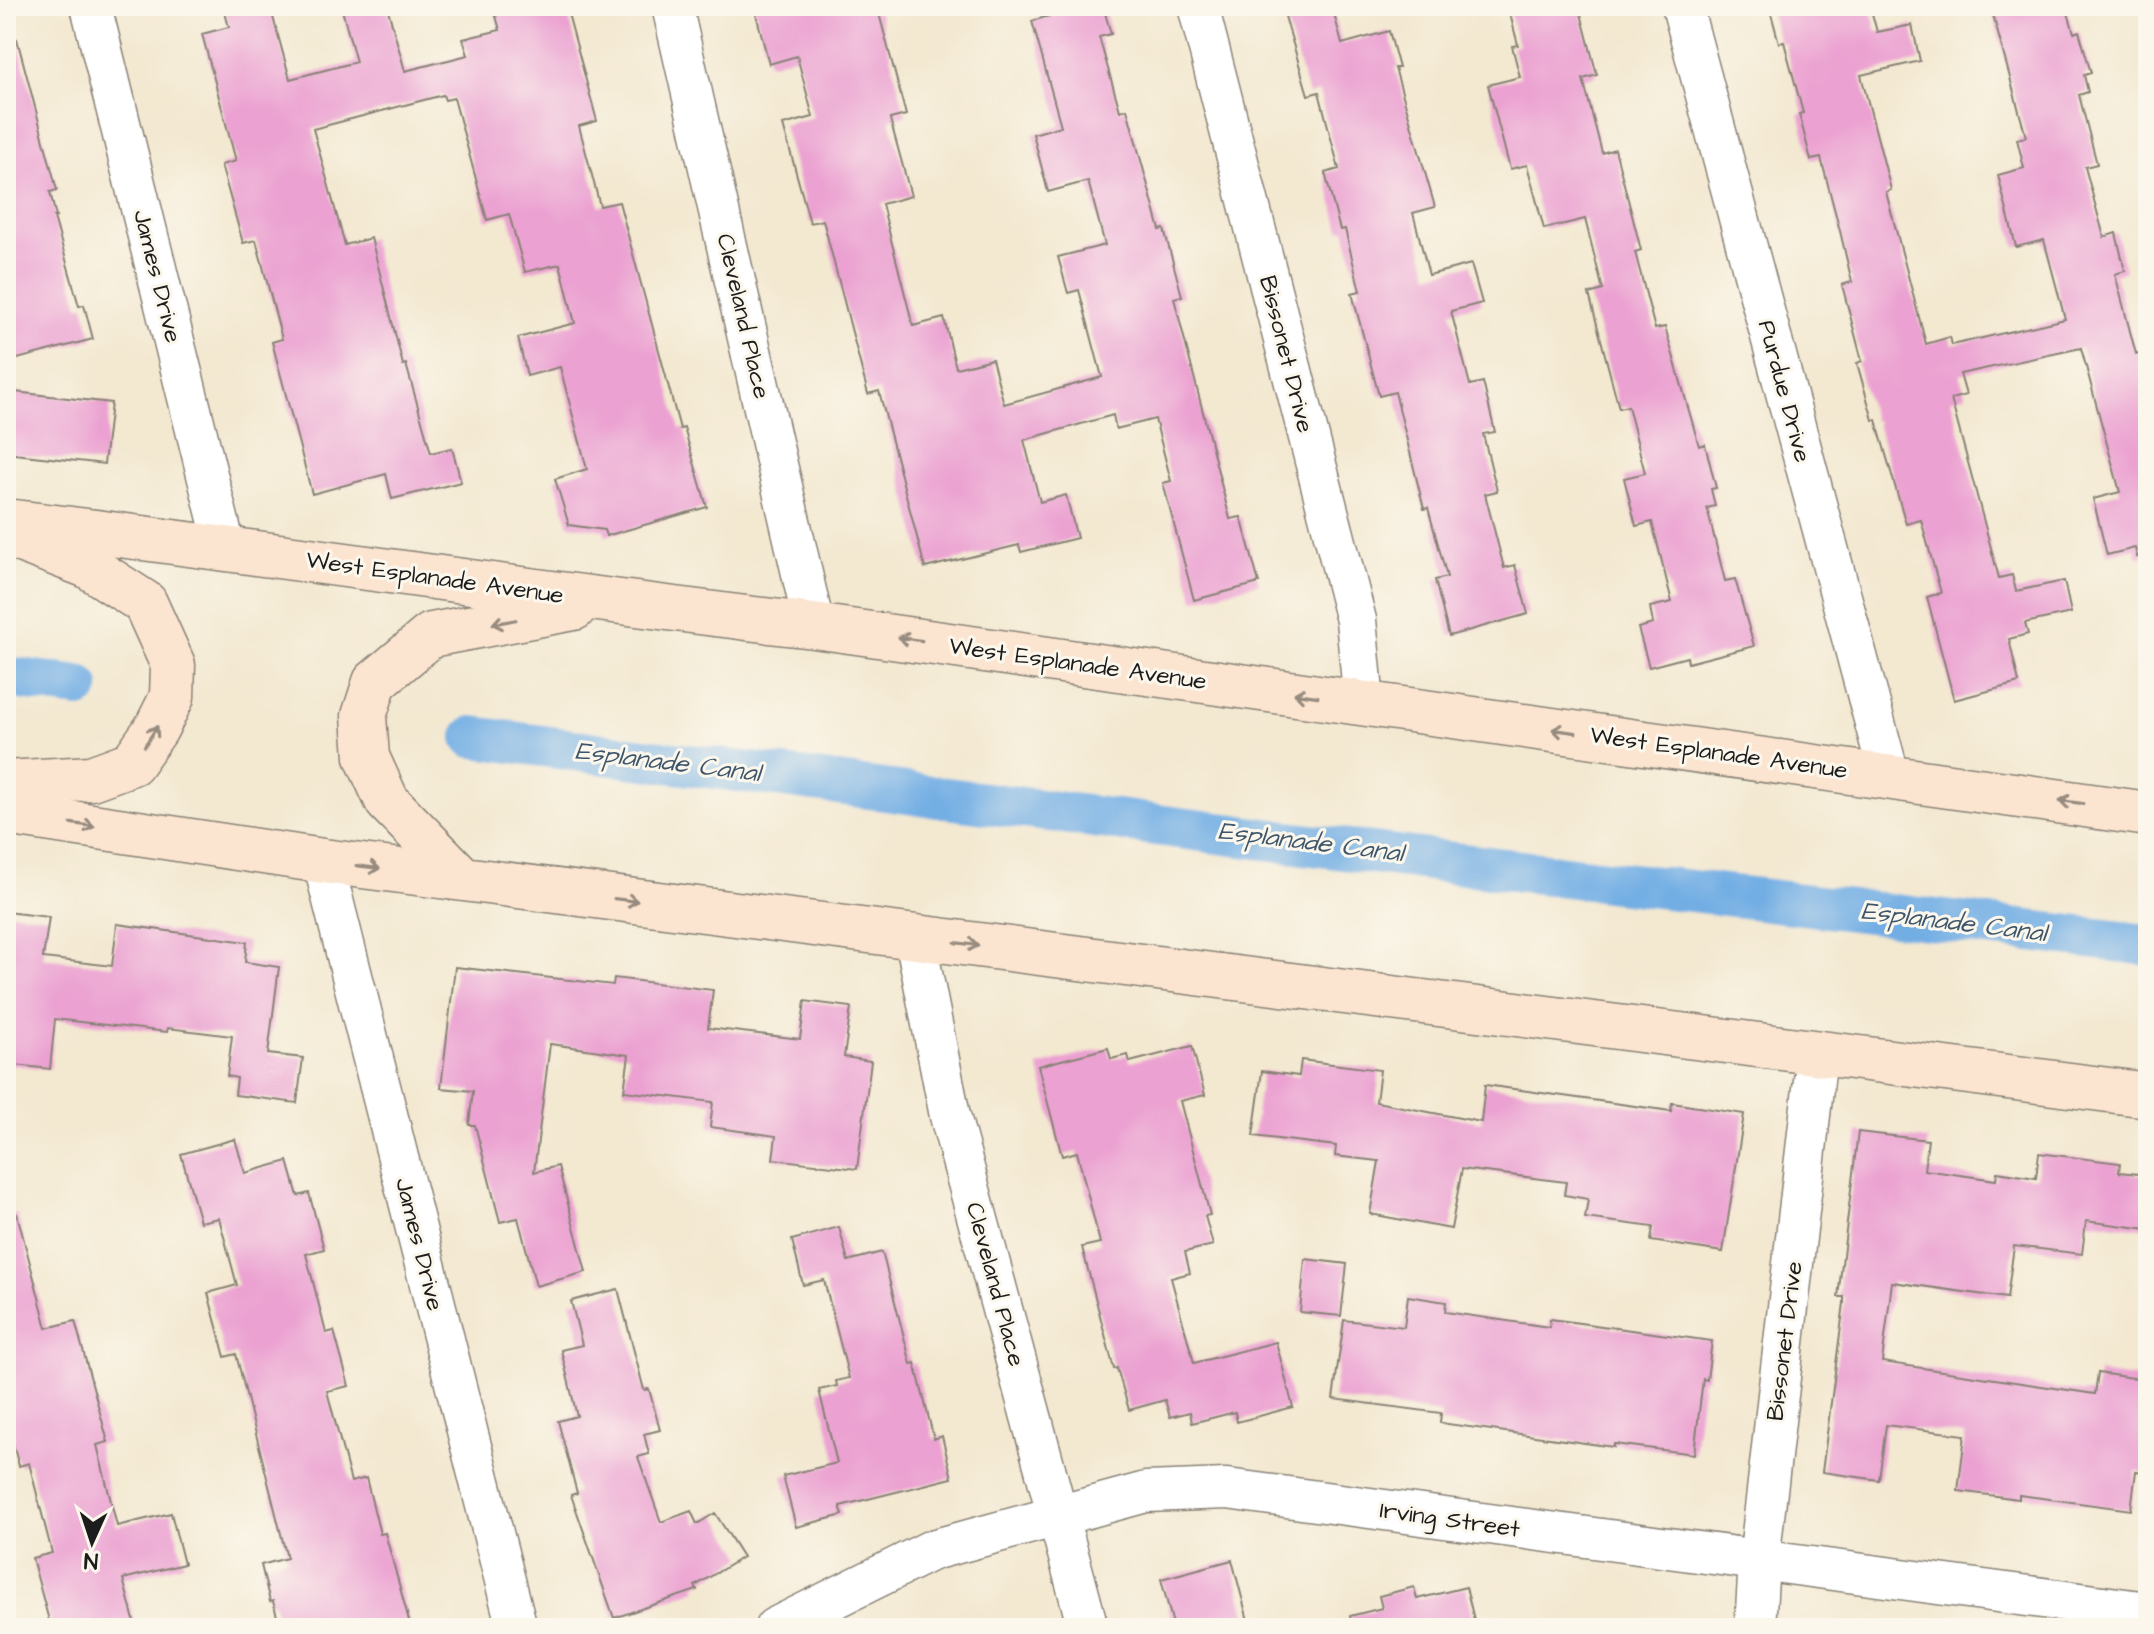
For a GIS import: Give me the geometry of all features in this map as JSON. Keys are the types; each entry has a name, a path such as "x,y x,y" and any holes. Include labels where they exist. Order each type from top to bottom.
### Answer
{"main road":[{"name":"West Esplanade Avenue","path":"6,521 225,547 608,602 814,626 1889,775 2148,814"},
{"path":"6,534 88,566 145,603 173,665 172,697 156,729 132,763 91,778 6,783"},
{"path":"463,879 387,801 367,757 364,716 375,682 431,635 608,602"},
{"path":"6,813 323,861 2148,1095"}],"street":[{"name":"James Drive","path":"91,6 225,547"},
{"name":"Cleveland Place","path":"672,6 814,626"},
{"name":"Bissonet Drive","path":"1198,6 1356,620 1364,703"},
{"name":"Purdue Drive","path":"1682,6 1889,775"},
{"name":"James Drive","path":"323,861 517,1628"},
{"name":"Cleveland Place","path":"915,937 950,1116 1060,1514 1088,1628"},
{"name":"Bissonet Drive","path":"1755,1628 1759,1561 1817,1054"},
{"name":"Irving Street","path":"775,1628 932,1550 1146,1492 1227,1489 1759,1561 2106,1618 2148,1612"}],"building":[{"path":"223,6 270,6 290,79 356,62 341,6 387,6 405,71 468,55 463,39 500,30 493,6 566,6 597,121 579,126 600,206 619,202 680,429 684,428 707,507 606,536 604,530 569,525 555,479 587,469 560,367 527,376 518,338 575,323 560,264 525,272 509,214 487,220 454,98 445,100 443,95 313,129 345,245 371,238 403,365 406,364 431,453 452,448 461,482 392,499 386,474 312,494 272,342 282,339 256,240 243,243 221,165 236,161 202,34 229,27"},
{"path":"754,6 877,6 906,115 890,119 911,196 882,204 913,326 944,318 956,368 992,359 1004,404 1102,377 1079,290 1068,293 1058,257 1105,245 1088,181 1048,192 1033,134 1061,126 1032,21 1083,6 1103,6 1111,34 1099,37 1120,111 1127,109 1160,230 1164,229 1182,296 1174,298 1230,519 1241,517 1259,583 1194,600 1163,483 1171,481 1155,419 1116,429 1113,415 1024,440 1040,502 1066,495 1077,538 1021,552 1019,545 925,568 879,391 868,394 823,220 810,223 783,125 813,117 797,56 769,64"},
{"path":"1282,6 1332,6 1342,44 1389,31 1399,68 1395,68 1435,207 1413,213 1429,275 1471,264 1482,303 1451,311 1470,385 1483,382 1495,432 1483,434 1497,491 1485,494 1504,568 1515,565 1528,614 1449,636 1435,580 1447,577 1428,508 1424,509 1395,392 1379,396 1352,293 1360,291 1345,229 1340,230 1325,173 1339,169 1319,92 1308,95"},
{"path":"1508,6 1579,6 1597,75 1583,79 1602,153 1615,149 1641,250 1635,252 1655,329 1665,327 1699,446 1705,444 1716,488 1711,489 1715,506 1707,508 1725,581 1735,579 1754,646 1688,663 1687,657 1649,667 1638,628 1653,624 1650,607 1672,602 1652,522 1636,526 1624,478 1645,473 1628,406 1619,408 1589,294 1603,290 1585,219 1544,229 1527,165 1510,169 1488,85 1520,77 1512,46 1518,45"},
{"path":"1769,6 1870,6 1877,32 1912,25 1920,61 1861,75 1891,190 1886,192 1926,344 1950,337 1952,345 2065,319 2044,240 2016,247 1998,175 2024,168 2017,139 2026,137 1993,15 2028,6 2066,6 2074,33 2079,31 2091,73 2084,75 2088,92 2079,95 2097,164 2085,167 2104,237 2116,233 2125,271 2115,274 2136,354 2141,352 2148,379 2148,555 2137,557 2135,548 2107,555 2093,499 2120,492 2081,348 1960,374 1966,395 1951,399 1999,578 2012,575 2016,591 2064,581 2071,613 2025,623 2028,634 2009,639 2019,683 1954,700 1927,597 1941,593 1921,520 1906,524 1876,420 1873,420 1857,363 1862,361 1842,285 1852,282 1840,231 1821,158 1811,160 1799,114 1803,113 1784,42 1779,43"},
{"path":"17,39 57,190 50,192 54,217 79,306 84,305 93,339 6,362 6,41"},
{"path":"6,391 111,403 104,464 6,453"},
{"path":"6,912 49,917 43,958 112,966 117,924 247,942 245,962 279,967 268,1054 303,1058 297,1103 235,1095 237,1078 227,1076 232,1036 55,1019 50,1069 6,1064"},
{"path":"455,967 613,985 614,978 713,990 708,1028 800,1039 805,1001 851,1007 844,1057 871,1061 857,1169 773,1159 776,1136 710,1127 713,1102 624,1091 629,1055 550,1044 534,1172 558,1166 586,1272 536,1286 518,1218 500,1222 475,1125 469,1125 473,1091 441,1088"},
{"path":"1192,1046 1205,1095 1180,1101 1210,1215 1205,1216 1213,1245 1185,1252 1190,1273 1171,1278 1194,1363 1276,1342 1293,1407 1237,1422 1235,1412 1192,1423 1190,1412 1170,1417 1165,1400 1129,1410 1117,1368 1114,1369 1082,1247 1100,1243 1077,1152 1062,1156 1038,1066 1108,1048 1111,1059 1128,1055 1130,1062"},
{"path":"1301,1060 1380,1070 1376,1102 1481,1122 1485,1085 1671,1111 1672,1103 1744,1114 1723,1252 1651,1241 1653,1227 1585,1218 1588,1199 1564,1195 1566,1182 1462,1169 1451,1229 1370,1214 1379,1161 1335,1156 1336,1146 1253,1136 1262,1071 1299,1076"},
{"path":"1858,1132 1928,1140 1924,1170 1996,1180 1997,1172 2036,1178 2039,1153 2120,1163 2119,1172 2148,1175 2148,1229 2086,1221 2082,1254 2014,1246 2007,1298 1892,1282 1882,1362 2095,1394 2098,1373 2148,1380 2148,1473 2136,1471 2131,1510 2019,1495 2019,1499 1958,1491 1965,1435 1886,1425 1879,1480 1822,1472 1844,1303 1844,1297 1838,1297"},
{"path":"235,1139 245,1173 288,1161 298,1196 309,1193 324,1249 306,1254 326,1333 334,1331 349,1386 327,1391 351,1482 366,1478 380,1534 385,1533 411,1628 280,1628 273,1601 270,1602 261,1565 287,1558 236,1354 225,1357 208,1293 237,1285 219,1218 200,1222 181,1154"},
{"path":"17,1214 47,1328 75,1321 108,1442 97,1445 117,1526 171,1513 184,1564 123,1579 136,1628 51,1628 32,1558 52,1553 29,1463 19,1466 6,1418 6,1216"},
{"path":"839,1227 848,1261 882,1252 934,1439 942,1436 952,1478 840,1506 843,1515 796,1527 783,1476 837,1463 819,1390 837,1386 836,1381 849,1378 824,1280 803,1285 792,1240"},
{"path":"1305,1259 1347,1264 1341,1316 1300,1312"},
{"path":"618,1289 644,1390 649,1389 660,1430 644,1434 649,1454 638,1457 661,1522 691,1511 697,1524 715,1513 743,1557 695,1586 697,1590 614,1618 571,1495 577,1493 558,1421 577,1416 561,1350 582,1345 571,1301"},
{"path":"1408,1296 1446,1302 1445,1312 1549,1327 1550,1319 1712,1341 1707,1380 1703,1379 1694,1454 1614,1444 1614,1447 1440,1423 1441,1413 1333,1399 1344,1320 1404,1327"},
{"path":"1232,1560 1250,1628 1174,1628 1161,1579"},
{"path":"1414,1587 1417,1599 1466,1587 1476,1628 1351,1628 1350,1616 1382,1608 1379,1596"}],"waterway":[{"name":"Esplanade Canal","path":"6,677 79,687"},
{"name":"Esplanade Canal","path":"473,737 1412,858 2148,945"}]}
